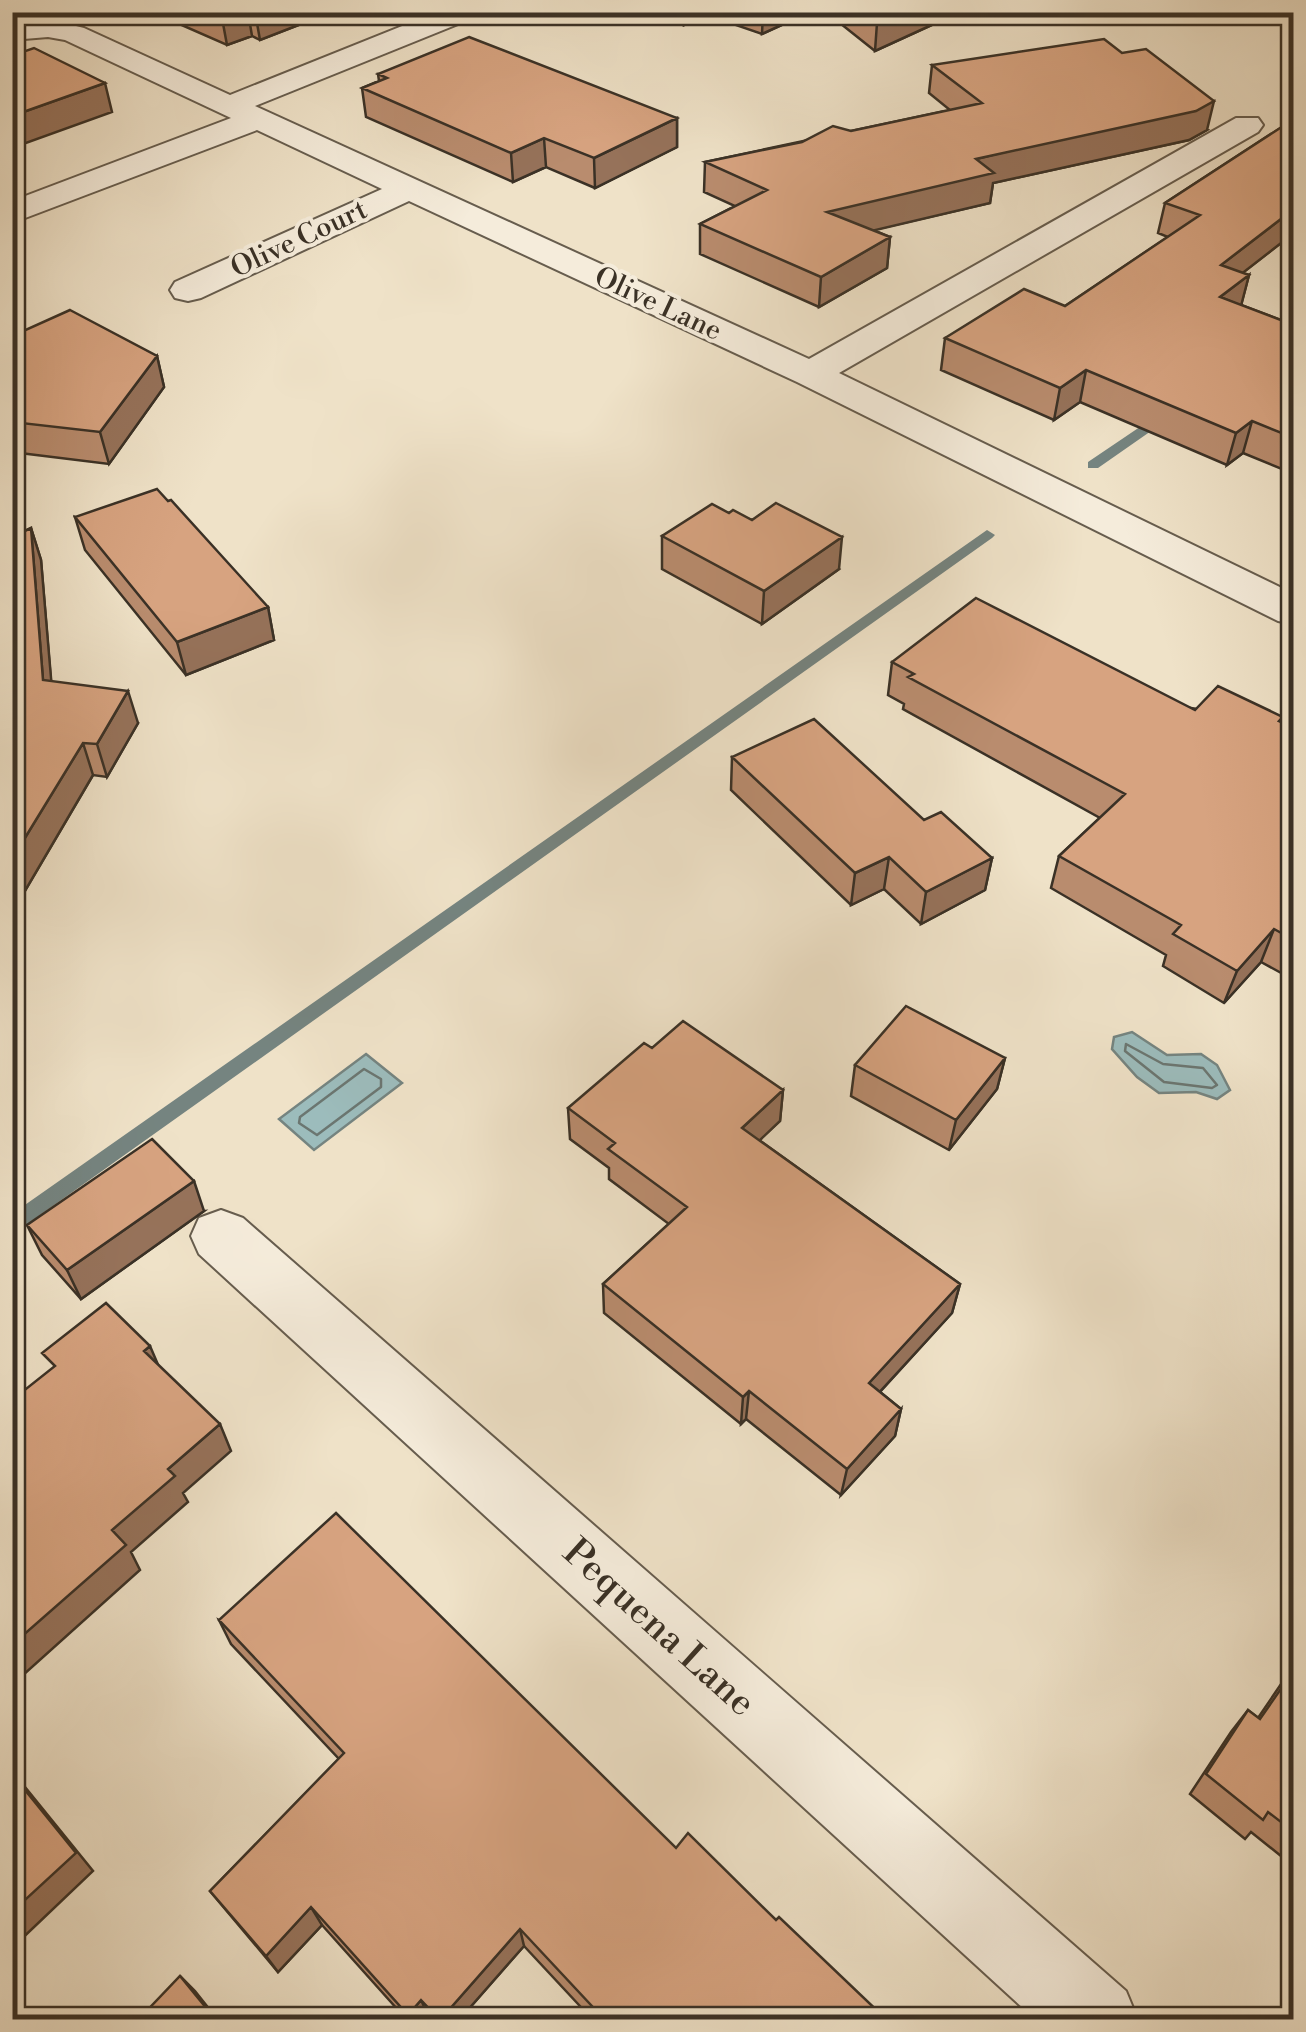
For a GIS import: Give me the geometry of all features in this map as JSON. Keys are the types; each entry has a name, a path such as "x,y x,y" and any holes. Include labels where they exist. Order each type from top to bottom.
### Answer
{"street":[{"path":"12,213 463,12"},
{"name":"Olive Lane","path":"12,32 63,30 810,374 1294,611"},
{"path":"810,374 1246,124"},
{"name":"Olive Court","path":"188,290 410,188"},
{"name":"Pequena Lane","path":"221,1236 1098,2020"}],"water":[{"path":"1132,1032 1167,1055 1201,1054 1217,1065 1230,1090 1217,1099 1196,1092 1159,1093 1137,1077 1112,1049 1114,1037"},
{"path":"366,1054 402,1083 314,1150 279,1119"}],"building":[{"path":"209,12 236,12 222,18"},
{"path":"864,12 901,12 877,23"},
{"path":"469,37 677,118 594,158 544,138 511,153 362,88 387,78 378,74"},
{"path":"1104,39 1122,53 1146,49 1214,101 1196,111 976,159 994,173 827,212 890,237 821,277 700,224 767,190 705,162 802,142 833,126 851,131 982,103 932,65"},
{"path":"34,48 105,83 12,116 12,52"},
{"path":"1294,119 1294,209 1221,265 1249,275 1220,297 1294,325 1294,438 1252,421 1236,433 1086,370 1060,388 945,338 1024,289 1065,306 1200,215 1165,203"},
{"path":"70,310 157,356 100,432 12,422 12,336"},
{"path":"157,489 268,607 177,642 75,517"},
{"path":"776,503 842,537 764,591 662,536 712,504 752,520"},
{"path":"31,528 43,680 128,691 97,744 83,743 12,859 12,537"},
{"path":"976,598 1195,710 1218,686 1283,717 1279,721 1294,728 1294,940 1274,929 1237,971 1173,934 1181,925 1059,856 1125,794 908,677 914,674 892,662"},
{"path":"814,719 924,820 941,812 992,858 926,892 889,857 855,873 732,757"},
{"path":"906,1006 1005,1058 956,1120 855,1065"},
{"path":"683,1021 783,1090 742,1128 960,1284 869,1383 901,1409 847,1469 749,1391 743,1397 603,1284 687,1207 608,1149 615,1143 568,1108 644,1043 652,1048"},
{"path":"152,1139 194,1181 67,1270 27,1225"},
{"path":"106,1303 150,1346 144,1351 220,1424 168,1469 175,1476 112,1530 126,1545 12,1645 12,1400 55,1366 42,1353"},
{"path":"336,1513 676,1848 688,1833 776,1920 779,1917 887,2020 605,2020 520,1929 440,2020 421,2000 408,2015 311,1907 266,1956 210,1891 344,1753 219,1620"},
{"path":"1294,1670 1294,1832 1268,1812 1263,1820 1206,1774 1248,1710 1260,1719"},
{"path":"12,1774 76,1853 12,1912"},
{"path":"180,1976 216,2020 138,2020"}],"waterway":[{"path":"1093,465 1167,415"},
{"path":"12,1226 987,535"}]}
